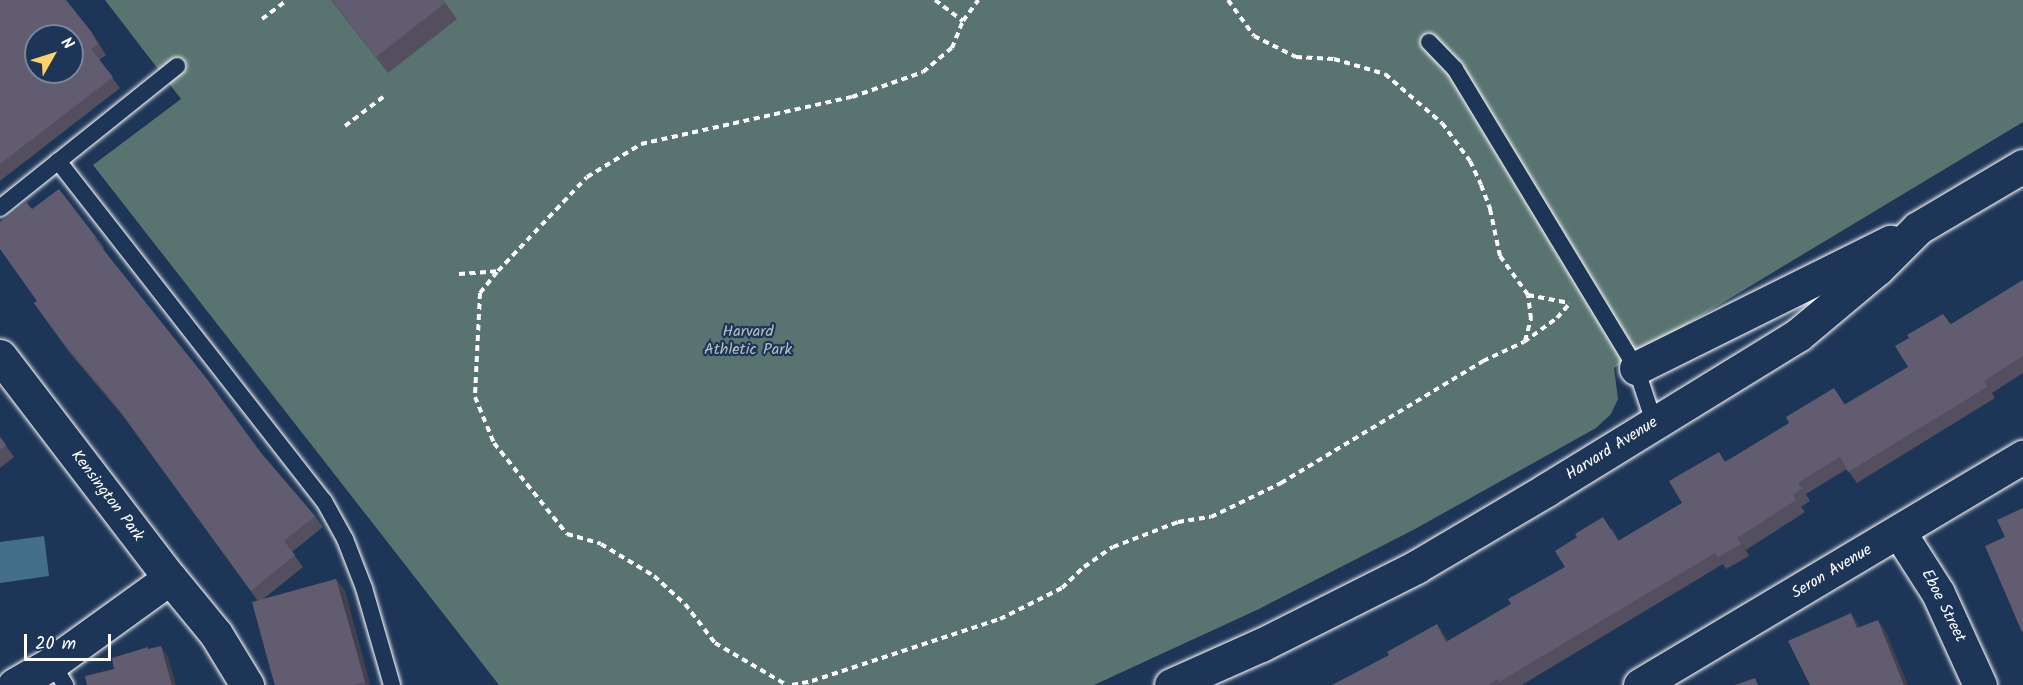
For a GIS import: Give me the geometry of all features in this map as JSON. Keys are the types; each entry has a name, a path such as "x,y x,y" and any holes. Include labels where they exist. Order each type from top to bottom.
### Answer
{"main road":[{"name":"Harvard Avenue","path":"1171,685 1261,645 1416,567 1798,335 1877,269 1918,228 2023,166"},
{"path":"1636,368 1918,228"},
{"name":"Kensington Park","path":"0,356 170,578 216,634 247,685"},
{"name":"Seron Avenue","path":"1640,685 2023,457"},
{"name":"Eboe Street","path":"1899,532 1938,593 1980,685"},
{"path":"14,685 59,674 170,578"},
{"path":"216,634 221,685"}],"lane":[{"path":"1429,42 1455,69 1636,368 1654,422"},
{"path":"0,208 177,66"},
{"path":"58,161 324,501 345,539 364,588 392,685"}],"path":[{"path":"262,20 287,0"},
{"path":"935,0 963,21"},
{"path":"787,685 715,643 685,604 654,576 601,544 567,534 494,443 475,397 480,293 587,177 641,144 852,97 923,72 952,48 963,21 978,0"},
{"path":"1228,0 1254,36 1296,57 1334,59 1384,74 1442,123 1470,161 1490,209 1500,256 1528,295 1531,320 1524,342"},
{"path":"345,126 383,97"},
{"path":"459,274 498,272"},
{"path":"792,685 812,681 1000,619 1062,588 1084,567 1113,546 1178,522 1211,517 1281,483 1483,361 1524,342 1557,318 1570,303 1528,295"}],"green space":[{"name":"Harvard Athletic Park","path":"105,0 2023,0 2023,122 1614,368 1618,399 1611,414 1596,428 1415,529 1259,609 1094,685 499,685 93,165 181,99"}],"water":[{"path":"44,536 49,576 0,583 0,542"}],"building":[{"path":"0,0 66,0 90,30 98,44 91,49 113,77 0,164"},
{"path":"332,0 443,0 445,3 376,57"},
{"path":"59,189 96,237 94,238 207,379 261,453 315,516 284,541 295,555 251,591 115,404 61,340 34,303 37,301 0,249 0,222 26,202 32,209"},
{"path":"2023,280 2023,356 1984,381 1987,387 1848,472 1840,457 1798,483 1802,489 1793,495 1796,500 1737,538 1741,544 1718,557 1715,553 1499,682 1498,679 1488,685 1332,685 1389,655 1387,652 1437,624 1446,642 1511,604 1508,599 1565,567 1555,551 1577,537 1575,534 1603,517 1618,541 1682,503 1669,481 1719,452 1725,462 1789,423 1786,417 1834,388 1845,405 1908,367 1895,346 1909,338 1907,335 1943,314 1950,325"},
{"path":"0,437 6,445 0,450"},
{"path":"2023,508 2022,632 1985,546 2005,537 1997,520"},
{"path":"336,579 365,682 354,685 275,685 252,602"},
{"path":"1851,613 1857,628 1878,620 1904,685 1810,685 1788,641"},
{"path":"161,646 172,685 87,685 85,676 114,669 112,658 148,647 148,649"},
{"path":"1755,678 1758,685 1735,685"}]}
